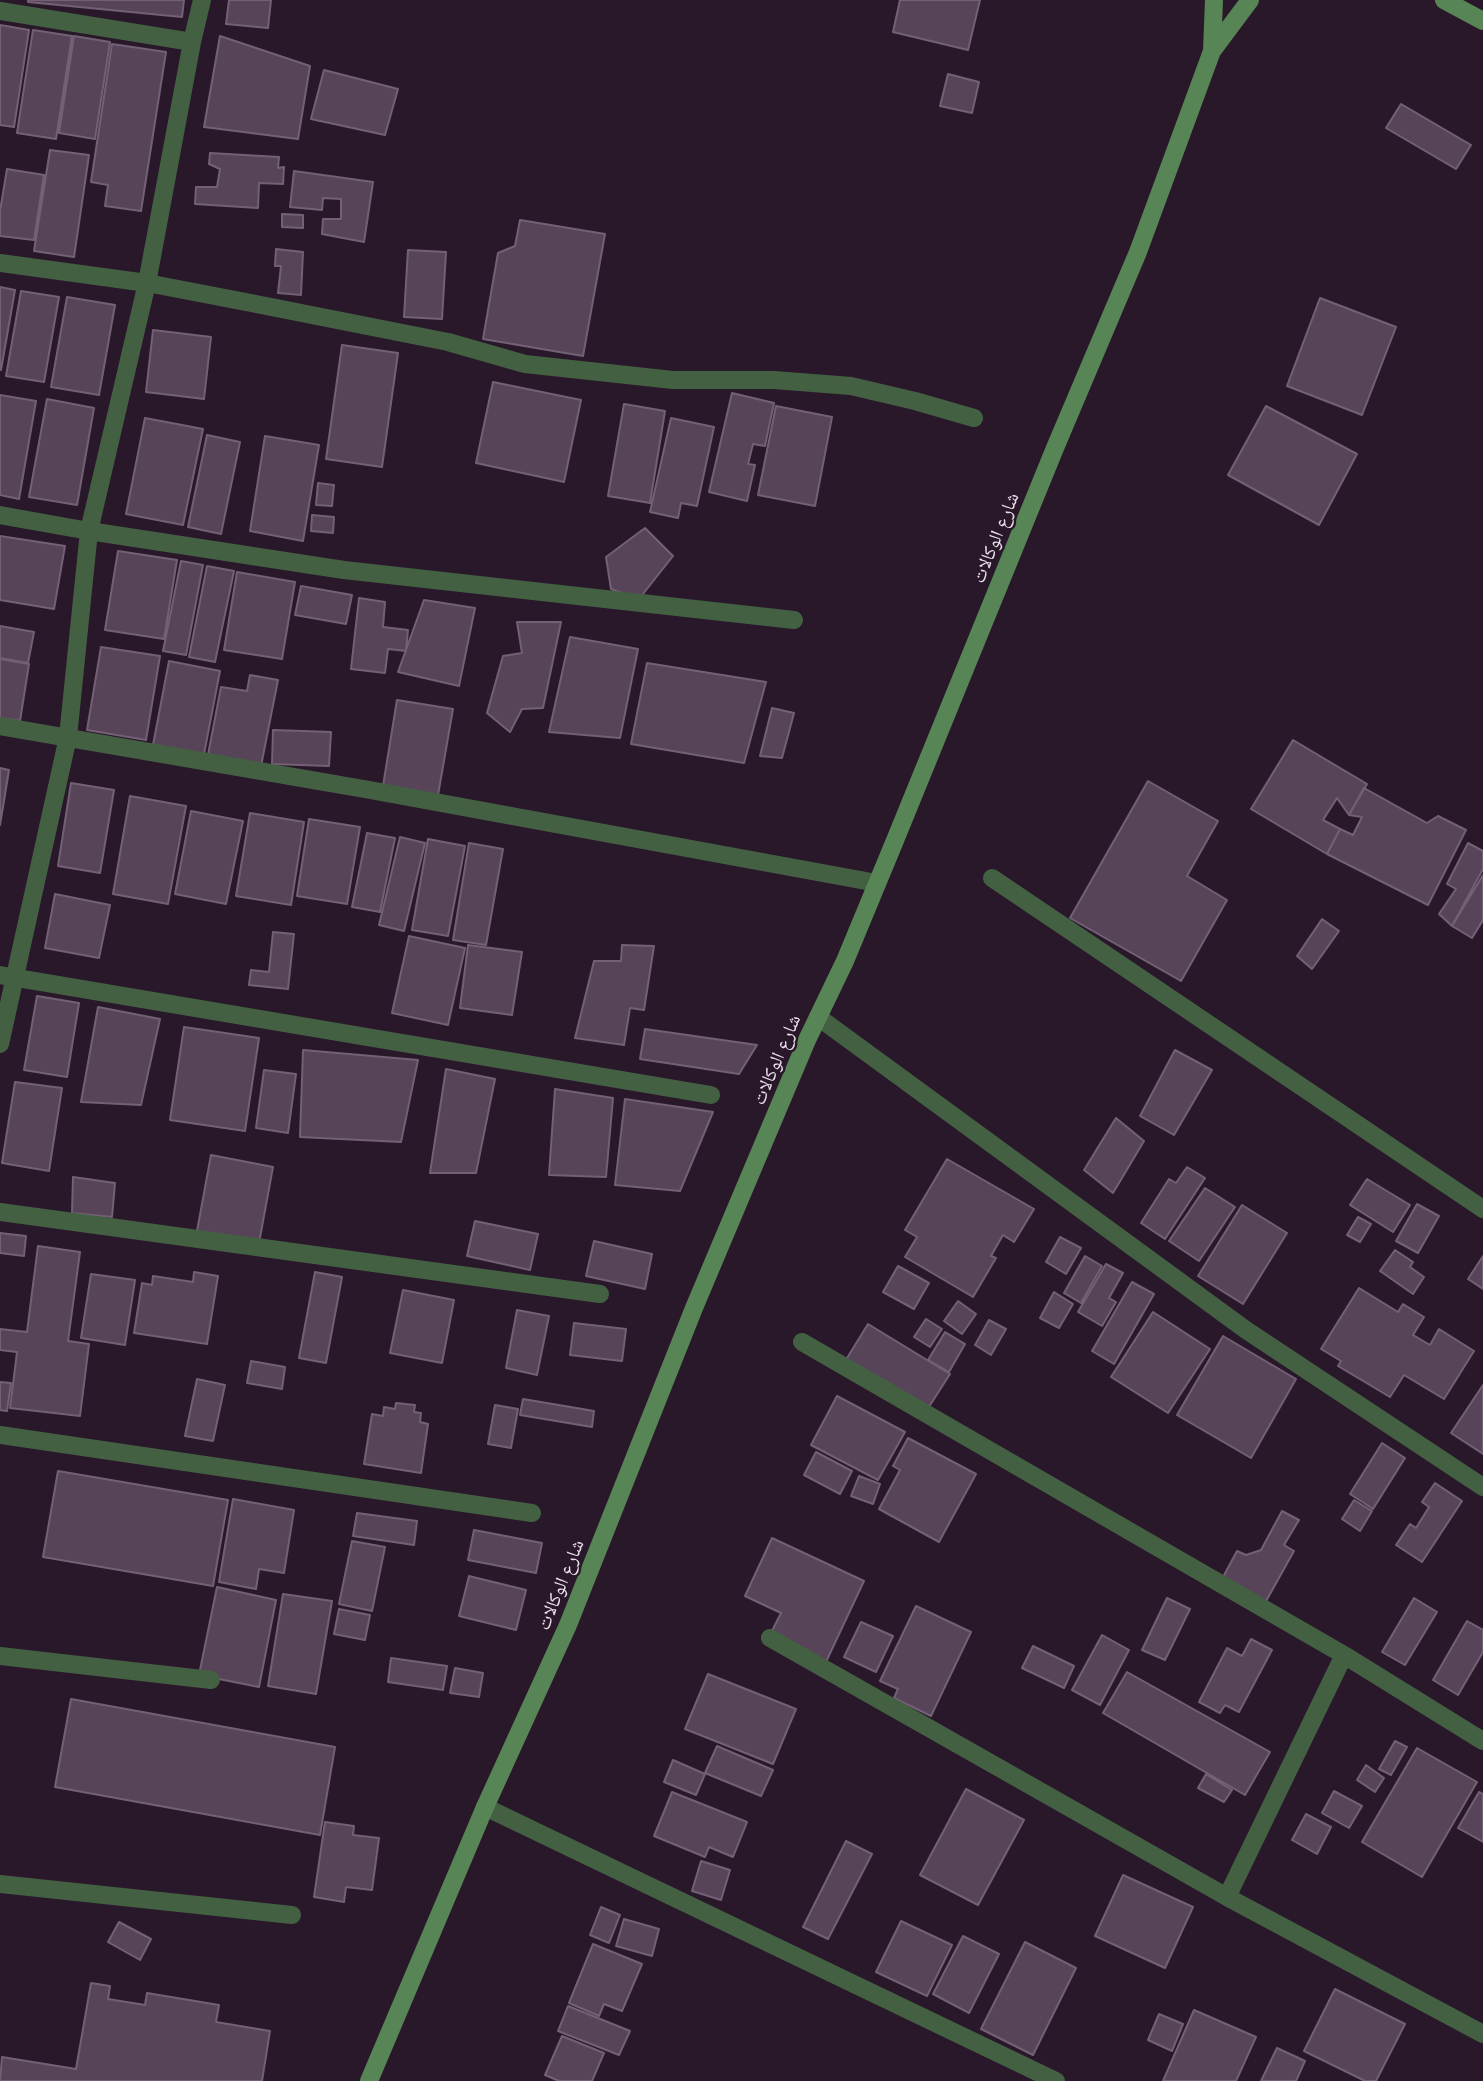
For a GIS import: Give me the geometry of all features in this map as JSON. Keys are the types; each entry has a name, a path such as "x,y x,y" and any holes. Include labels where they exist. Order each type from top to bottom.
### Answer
{"street":[{"path":"0,1044 7,977 68,737 89,531 147,282 202,0"},
{"name":"شارع الوكالات","path":"1212,51 1214,0"},
{"name":"شارع الوكالات","path":"369,2081 485,1807 564,1636 694,1308 818,1017 845,961 1138,252 1212,51 1250,0"},
{"path":"1444,0 1483,21"},
{"path":"0,11 192,42"},
{"path":"0,263 147,282 448,342 525,364 673,380 774,380 851,386 974,418"},
{"path":"0,515 344,570 794,620"},
{"path":"0,726 877,883"},
{"path":"992,878 1483,1209"},
{"path":"7,977 711,1095"},
{"path":"818,1017 1247,1330 1483,1487"},
{"path":"0,1212 600,1294"},
{"path":"802,1342 1344,1655 1483,1741"},
{"path":"0,1436 532,1513"},
{"path":"769,1638 1227,1897 1483,2034"},
{"path":"1227,1897 1344,1655"},
{"path":"0,1656 211,1680"},
{"path":"485,1807 1056,2081"},
{"path":"0,1884 292,1915"}],"building":[{"path":"28,0 184,0 182,17"},
{"path":"229,0 271,0 268,28 226,24"},
{"path":"900,0 980,0 968,50 893,32"},
{"path":"0,25 29,30 14,127 0,125"},
{"path":"33,30 72,36 56,139 17,133"},
{"path":"74,36 110,42 95,139 59,133"},
{"path":"220,36 310,66 298,139 204,127"},
{"path":"112,44 166,52 141,211 105,206 108,185 91,182"},
{"path":"324,70 398,89 385,135 311,119"},
{"path":"948,74 979,82 972,113 940,106"},
{"path":"1401,104 1471,145 1456,169 1386,128"},
{"path":"50,150 89,155 74,257 34,251"},
{"path":"210,153 279,157 278,168 284,167 283,184 259,183 258,208 195,204 196,187 217,187 220,169 209,164"},
{"path":"7,169 44,175 34,240 0,236 0,211"},
{"path":"294,171 373,182 364,242 322,234 323,219 341,219 341,199 323,198 322,210 290,207"},
{"path":"282,214 303,215 303,228 282,227"},
{"path":"520,220 605,234 583,356 483,339 498,253 515,246"},
{"path":"276,249 303,252 301,295 278,293 281,266 275,266"},
{"path":"408,250 446,252 442,319 404,317"},
{"path":"0,287 15,290 1,370 0,369"},
{"path":"21,291 59,297 44,382 6,376"},
{"path":"67,297 115,305 99,395 51,387"},
{"path":"1320,298 1396,327 1362,415 1287,386"},
{"path":"153,330 211,337 204,399 146,392"},
{"path":"342,345 398,353 382,467 326,459"},
{"path":"493,382 581,400 564,482 476,463"},
{"path":"732,393 774,403 765,446 753,444 748,464 755,465 747,501 709,492"},
{"path":"0,395 36,401 19,499 0,495"},
{"path":"47,399 94,408 77,505 29,497"},
{"path":"624,404 665,411 650,503 608,496"},
{"path":"776,406 832,417 815,506 758,495"},
{"path":"1266,406 1357,454 1319,525 1228,475"},
{"path":"145,418 203,429 183,525 126,514"},
{"path":"671,418 714,427 697,506 681,503 678,518 650,512"},
{"path":"207,435 240,442 221,534 188,527"},
{"path":"265,436 319,445 303,541 250,531"},
{"path":"318,483 334,485 332,506 316,505"},
{"path":"312,515 334,517 333,533 311,531"},
{"path":"645,528 673,556 639,599 611,589 606,557"},
{"path":"0,536 65,546 54,609 0,600"},
{"path":"118,551 177,560 164,639 105,630"},
{"path":"181,561 203,565 186,655 163,651"},
{"path":"207,566 234,571 215,662 189,657"},
{"path":"237,572 295,582 282,659 224,650"},
{"path":"301,586 352,595 346,624 295,615"},
{"path":"359,598 385,602 383,627 408,630 406,651 388,649 385,673 351,669"},
{"path":"424,600 475,608 459,686 398,672"},
{"path":"517,622 561,622 543,708 522,709 510,732 487,713 503,656 522,653"},
{"path":"0,626 34,632 28,663 0,658"},
{"path":"570,637 638,649 620,738 549,732"},
{"path":"101,647 160,656 146,740 87,730"},
{"path":"0,659 29,664 20,721 0,718"},
{"path":"169,661 220,671 204,754 153,745"},
{"path":"647,663 766,682 744,763 631,744"},
{"path":"250,675 278,680 261,766 208,755 221,687 247,691"},
{"path":"397,700 453,709 438,795 383,786"},
{"path":"772,708 794,713 782,758 760,756"},
{"path":"273,730 331,732 329,766 272,764"},
{"path":"1293,740 1367,784 1349,815 1337,798 1323,820 1340,829 1327,854 1251,809"},
{"path":"0,768 9,770 0,825"},
{"path":"1148,781 1218,821 1187,876 1227,900 1181,981 1070,918"},
{"path":"71,783 114,790 100,873 58,866"},
{"path":"1364,788 1427,823 1438,816 1466,830 1428,905 1327,854 1340,829 1353,835 1362,817 1349,815"},
{"path":"130,796 186,806 168,904 113,894"},
{"path":"191,811 243,821 226,904 175,894"},
{"path":"250,813 304,822 291,905 236,896"},
{"path":"309,819 360,827 347,904 297,896"},
{"path":"367,833 395,838 380,912 352,907"},
{"path":"400,837 425,843 404,931 379,925"},
{"path":"428,839 465,846 448,936 412,930"},
{"path":"469,843 503,849 486,945 453,940"},
{"path":"1468,843 1483,851 1483,869 1452,926 1439,914 1456,889 1447,884"},
{"path":"1483,875 1483,920 1472,938 1452,926"},
{"path":"55,894 110,905 99,958 45,948"},
{"path":"1322,919 1339,931 1312,969 1297,956"},
{"path":"273,932 294,934 288,989 249,985 251,970 269,972"},
{"path":"409,936 465,948 448,1025 392,1013"},
{"path":"468,945 522,952 512,1015 460,1008"},
{"path":"622,945 654,946 644,1010 630,1008 624,1045 575,1038 594,961 621,961"},
{"path":"37,996 79,1003 67,1077 24,1070"},
{"path":"98,1007 160,1019 141,1105 81,1102"},
{"path":"184,1027 259,1038 245,1131 170,1120"},
{"path":"645,1029 757,1045 739,1074 640,1059"},
{"path":"303,1050 418,1060 401,1142 300,1137"},
{"path":"1175,1050 1212,1070 1174,1135 1140,1116"},
{"path":"446,1069 495,1079 476,1173 430,1173"},
{"path":"264,1070 296,1074 288,1133 256,1128"},
{"path":"15,1082 62,1088 49,1171 2,1163"},
{"path":"555,1089 613,1098 606,1177 549,1175"},
{"path":"625,1099 713,1112 680,1191 615,1185"},
{"path":"1116,1118 1144,1141 1113,1193 1084,1170"},
{"path":"211,1155 273,1167 259,1243 197,1231"},
{"path":"947,1159 1034,1209 1014,1242 1003,1235 991,1256 996,1258 973,1297 905,1257 917,1237 905,1230"},
{"path":"1187,1167 1205,1178 1165,1239 1141,1223 1169,1179 1176,1183"},
{"path":"73,1177 115,1183 112,1217 72,1213"},
{"path":"1367,1179 1410,1205 1393,1232 1350,1205"},
{"path":"1205,1188 1235,1207 1199,1261 1169,1241"},
{"path":"1417,1204 1439,1216 1418,1253 1396,1241"},
{"path":"1242,1205 1287,1233 1243,1304 1198,1276"},
{"path":"1358,1217 1371,1224 1360,1242 1347,1235"},
{"path":"475,1221 538,1234 530,1270 467,1256"},
{"path":"0,1233 26,1236 24,1256 0,1253"},
{"path":"1060,1237 1081,1248 1066,1274 1046,1262"},
{"path":"594,1241 652,1254 645,1289 586,1276"},
{"path":"38,1246 80,1252 68,1341 89,1344 80,1416 10,1408 17,1352 0,1350 0,1329 27,1332"},
{"path":"1395,1250 1413,1262 1410,1267 1424,1277 1413,1294 1380,1271"},
{"path":"1085,1256 1102,1266 1081,1303 1064,1293"},
{"path":"1483,1256 1483,1289 1468,1279"},
{"path":"1106,1264 1123,1273 1109,1298 1116,1302 1102,1326 1078,1312"},
{"path":"898,1266 929,1283 914,1309 883,1292"},
{"path":"194,1272 218,1276 207,1344 134,1333 142,1283 152,1285 153,1276 193,1282"},
{"path":"315,1272 342,1277 326,1363 299,1358"},
{"path":"91,1274 135,1280 125,1345 81,1338"},
{"path":"1132,1282 1154,1294 1114,1364 1092,1351"},
{"path":"1359,1288 1398,1312 1403,1304 1424,1317 1413,1335 1430,1345 1439,1329 1474,1351 1444,1399 1404,1375 1390,1397 1338,1366 1341,1361 1321,1349"},
{"path":"403,1290 454,1300 442,1363 390,1353"},
{"path":"1054,1292 1073,1304 1059,1328 1040,1318"},
{"path":"958,1301 976,1314 962,1334 944,1321"},
{"path":"517,1310 549,1316 537,1375 506,1368"},
{"path":"1153,1312 1210,1349 1168,1413 1111,1377"},
{"path":"926,1319 942,1329 930,1347 914,1337"},
{"path":"989,1320 1006,1329 991,1355 975,1345"},
{"path":"574,1323 626,1329 622,1361 570,1355"},
{"path":"868,1324 950,1374 925,1413 844,1363"},
{"path":"945,1332 965,1344 949,1372 928,1360"},
{"path":"1223,1336 1296,1379 1251,1458 1177,1415"},
{"path":"251,1361 285,1367 282,1389 247,1383"},
{"path":"197,1379 225,1385 213,1441 185,1436"},
{"path":"0,1382 11,1383 7,1411 0,1410"},
{"path":"1483,1385 1483,1454 1451,1433"},
{"path":"837,1396 905,1432 878,1480 811,1445"},
{"path":"523,1399 594,1411 592,1427 520,1415"},
{"path":"396,1403 415,1405 414,1412 421,1413 420,1422 428,1424 421,1473 364,1464 372,1414 383,1416 384,1407 395,1409"},
{"path":"495,1405 518,1409 511,1448 488,1444"},
{"path":"908,1438 976,1474 939,1542 879,1509 900,1470 893,1466"},
{"path":"1382,1443 1405,1458 1373,1509 1350,1494"},
{"path":"816,1452 852,1471 840,1494 804,1475"},
{"path":"58,1471 228,1500 213,1586 43,1557"},
{"path":"859,1476 880,1484 873,1504 851,1496"},
{"path":"1435,1483 1462,1501 1422,1562 1396,1545 1410,1524 1416,1528 1429,1507 1422,1502"},
{"path":"233,1499 294,1510 284,1573 259,1569 256,1589 219,1582"},
{"path":"1354,1500 1372,1511 1360,1531 1342,1519"},
{"path":"1282,1511 1299,1520 1284,1545 1294,1551 1265,1603 1222,1579 1237,1551 1246,1555 1261,1550"},
{"path":"357,1513 417,1521 414,1545 353,1536"},
{"path":"474,1530 542,1543 536,1573 468,1560"},
{"path":"772,1538 864,1581 825,1664 769,1637 781,1613 745,1596"},
{"path":"352,1541 385,1547 372,1611 339,1604"},
{"path":"469,1576 526,1590 516,1630 459,1616"},
{"path":"217,1587 276,1600 259,1687 199,1675"},
{"path":"283,1594 332,1601 316,1694 268,1686"},
{"path":"1167,1598 1190,1609 1165,1660 1142,1650"},
{"path":"1414,1598 1437,1612 1405,1665 1382,1652"},
{"path":"916,1606 971,1632 931,1716 894,1698 898,1689 880,1681"},
{"path":"339,1609 370,1615 365,1640 334,1634"},
{"path":"1467,1621 1483,1630 1483,1652 1458,1695 1433,1680"},
{"path":"861,1622 893,1636 876,1672 844,1657"},
{"path":"1102,1635 1129,1650 1100,1705 1072,1690"},
{"path":"1251,1639 1272,1650 1239,1712 1225,1705 1220,1713 1199,1702 1227,1648 1242,1656"},
{"path":"1033,1646 1074,1666 1064,1688 1022,1668"},
{"path":"391,1658 447,1666 443,1690 388,1682"},
{"path":"455,1668 483,1673 479,1697 450,1693"},
{"path":"1127,1672 1270,1752 1245,1795 1103,1713"},
{"path":"708,1674 796,1709 773,1764 685,1729"},
{"path":"71,1699 335,1747 320,1835 55,1787"},
{"path":"1395,1741 1407,1747 1391,1775 1379,1769"},
{"path":"717,1746 773,1770 761,1796 705,1773"},
{"path":"1417,1748 1477,1782 1422,1877 1362,1842"},
{"path":"673,1760 705,1774 696,1795 664,1782"},
{"path":"1366,1765 1384,1778 1375,1792 1357,1780"},
{"path":"1206,1774 1232,1790 1224,1802 1198,1788"},
{"path":"966,1789 1024,1820 978,1905 920,1875"},
{"path":"1334,1791 1362,1806 1349,1828 1322,1813"},
{"path":"672,1792 747,1822 733,1857 709,1847 705,1857 654,1836"},
{"path":"1479,1792 1483,1794 1483,1842 1458,1828"},
{"path":"1306,1814 1331,1827 1317,1854 1292,1840"},
{"path":"325,1822 354,1826 353,1835 379,1838 372,1890 346,1887 344,1902 314,1897"},
{"path":"846,1841 872,1854 828,1939 803,1927"},
{"path":"701,1861 730,1870 721,1900 692,1891"},
{"path":"1123,1875 1193,1907 1165,1968 1095,1936"},
{"path":"601,1907 620,1915 609,1943 590,1935"},
{"path":"624,1919 659,1929 652,1956 616,1946"},
{"path":"901,1921 952,1945 927,1996 876,1972"},
{"path":"119,1922 151,1939 140,1960 108,1942"},
{"path":"963,1936 999,1954 969,2013 933,1994"},
{"path":"1025,1942 1076,1968 1033,2055 981,2029"},
{"path":"593,1944 642,1964 622,2011 604,2004 599,2016 569,2003"},
{"path":"91,1983 110,1986 108,1999 145,2005 147,1993 219,2005 216,2022 270,2031 262,2081 0,2081 2,2057 76,2069"},
{"path":"1335,1989 1405,2024 1376,2081 1365,2081 1304,2051"},
{"path":"568,2006 630,2031 619,2055 558,2031"},
{"path":"1194,2010 1256,2037 1236,2081 1163,2081"},
{"path":"1159,2014 1183,2024 1172,2051 1148,2040"},
{"path":"562,2036 604,2053 592,2081 559,2081 545,2075"},
{"path":"1277,2048 1305,2061 1296,2081 1261,2081"}]}
